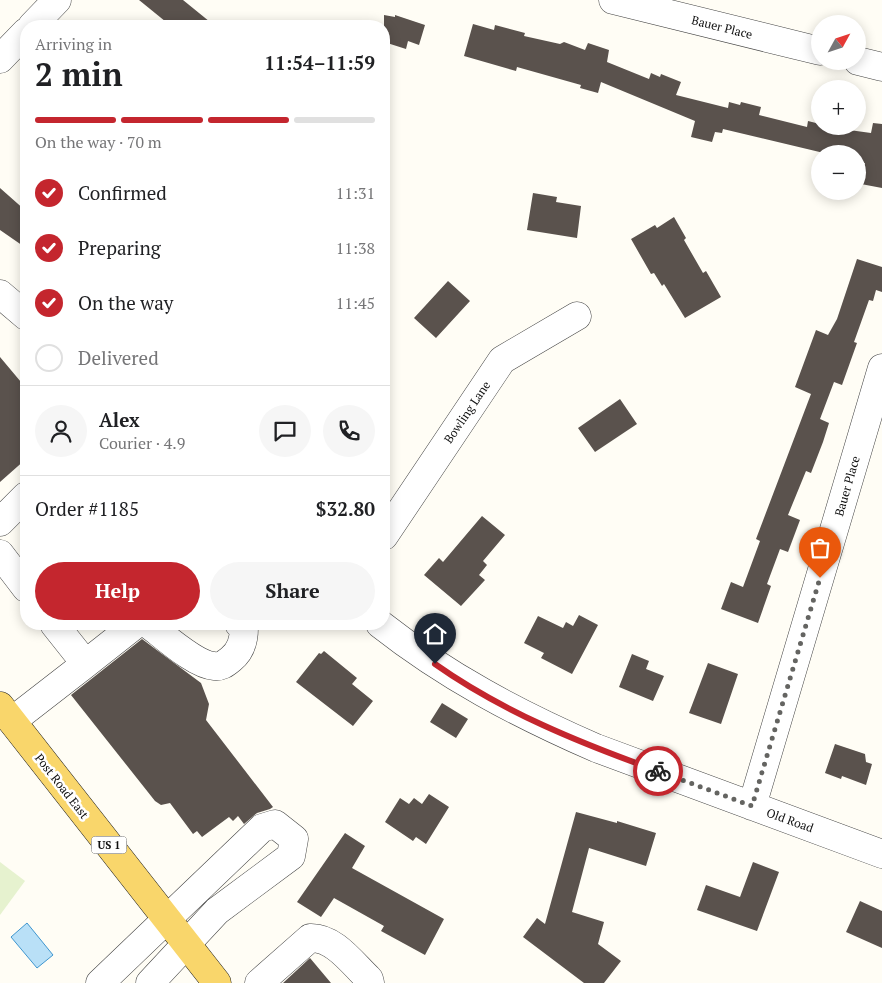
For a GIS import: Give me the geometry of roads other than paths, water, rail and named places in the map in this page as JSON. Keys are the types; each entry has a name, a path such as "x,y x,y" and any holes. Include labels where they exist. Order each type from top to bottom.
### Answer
{"main road":[{"name":"Post Road East","path":"3,711 217,983"}],"street":[{"path":"38,20 57,0"},
{"name":"Bauer Place","path":"620,1 811,49"},
{"path":"0,59 20,38"},
{"path":"866,63 882,67"},
{"path":"0,294 20,311"},
{"name":"Bowling Lane","path":"390,527 502,360 577,316"},
{"name":"Bauer Place","path":"752,806 882,368"},
{"path":"0,522 20,504"},
{"path":"0,554 20,580"},
{"path":"59,630 81,658 79,668"},
{"path":"3,711 79,668 128,630"},
{"path":"156,630 192,656 212,666 224,666 236,655 244,640 244,630"},
{"name":"Old Road","path":"388,630 450,675 523,716 596,748 882,854"},
{"path":"100,983 262,828 275,824 294,838 290,856 217,911 150,983"},
{"path":"259,983 310,938 321,937 331,943 370,983"}],"water":[{"path":"27,923 53,955 37,968 11,937"}]}
